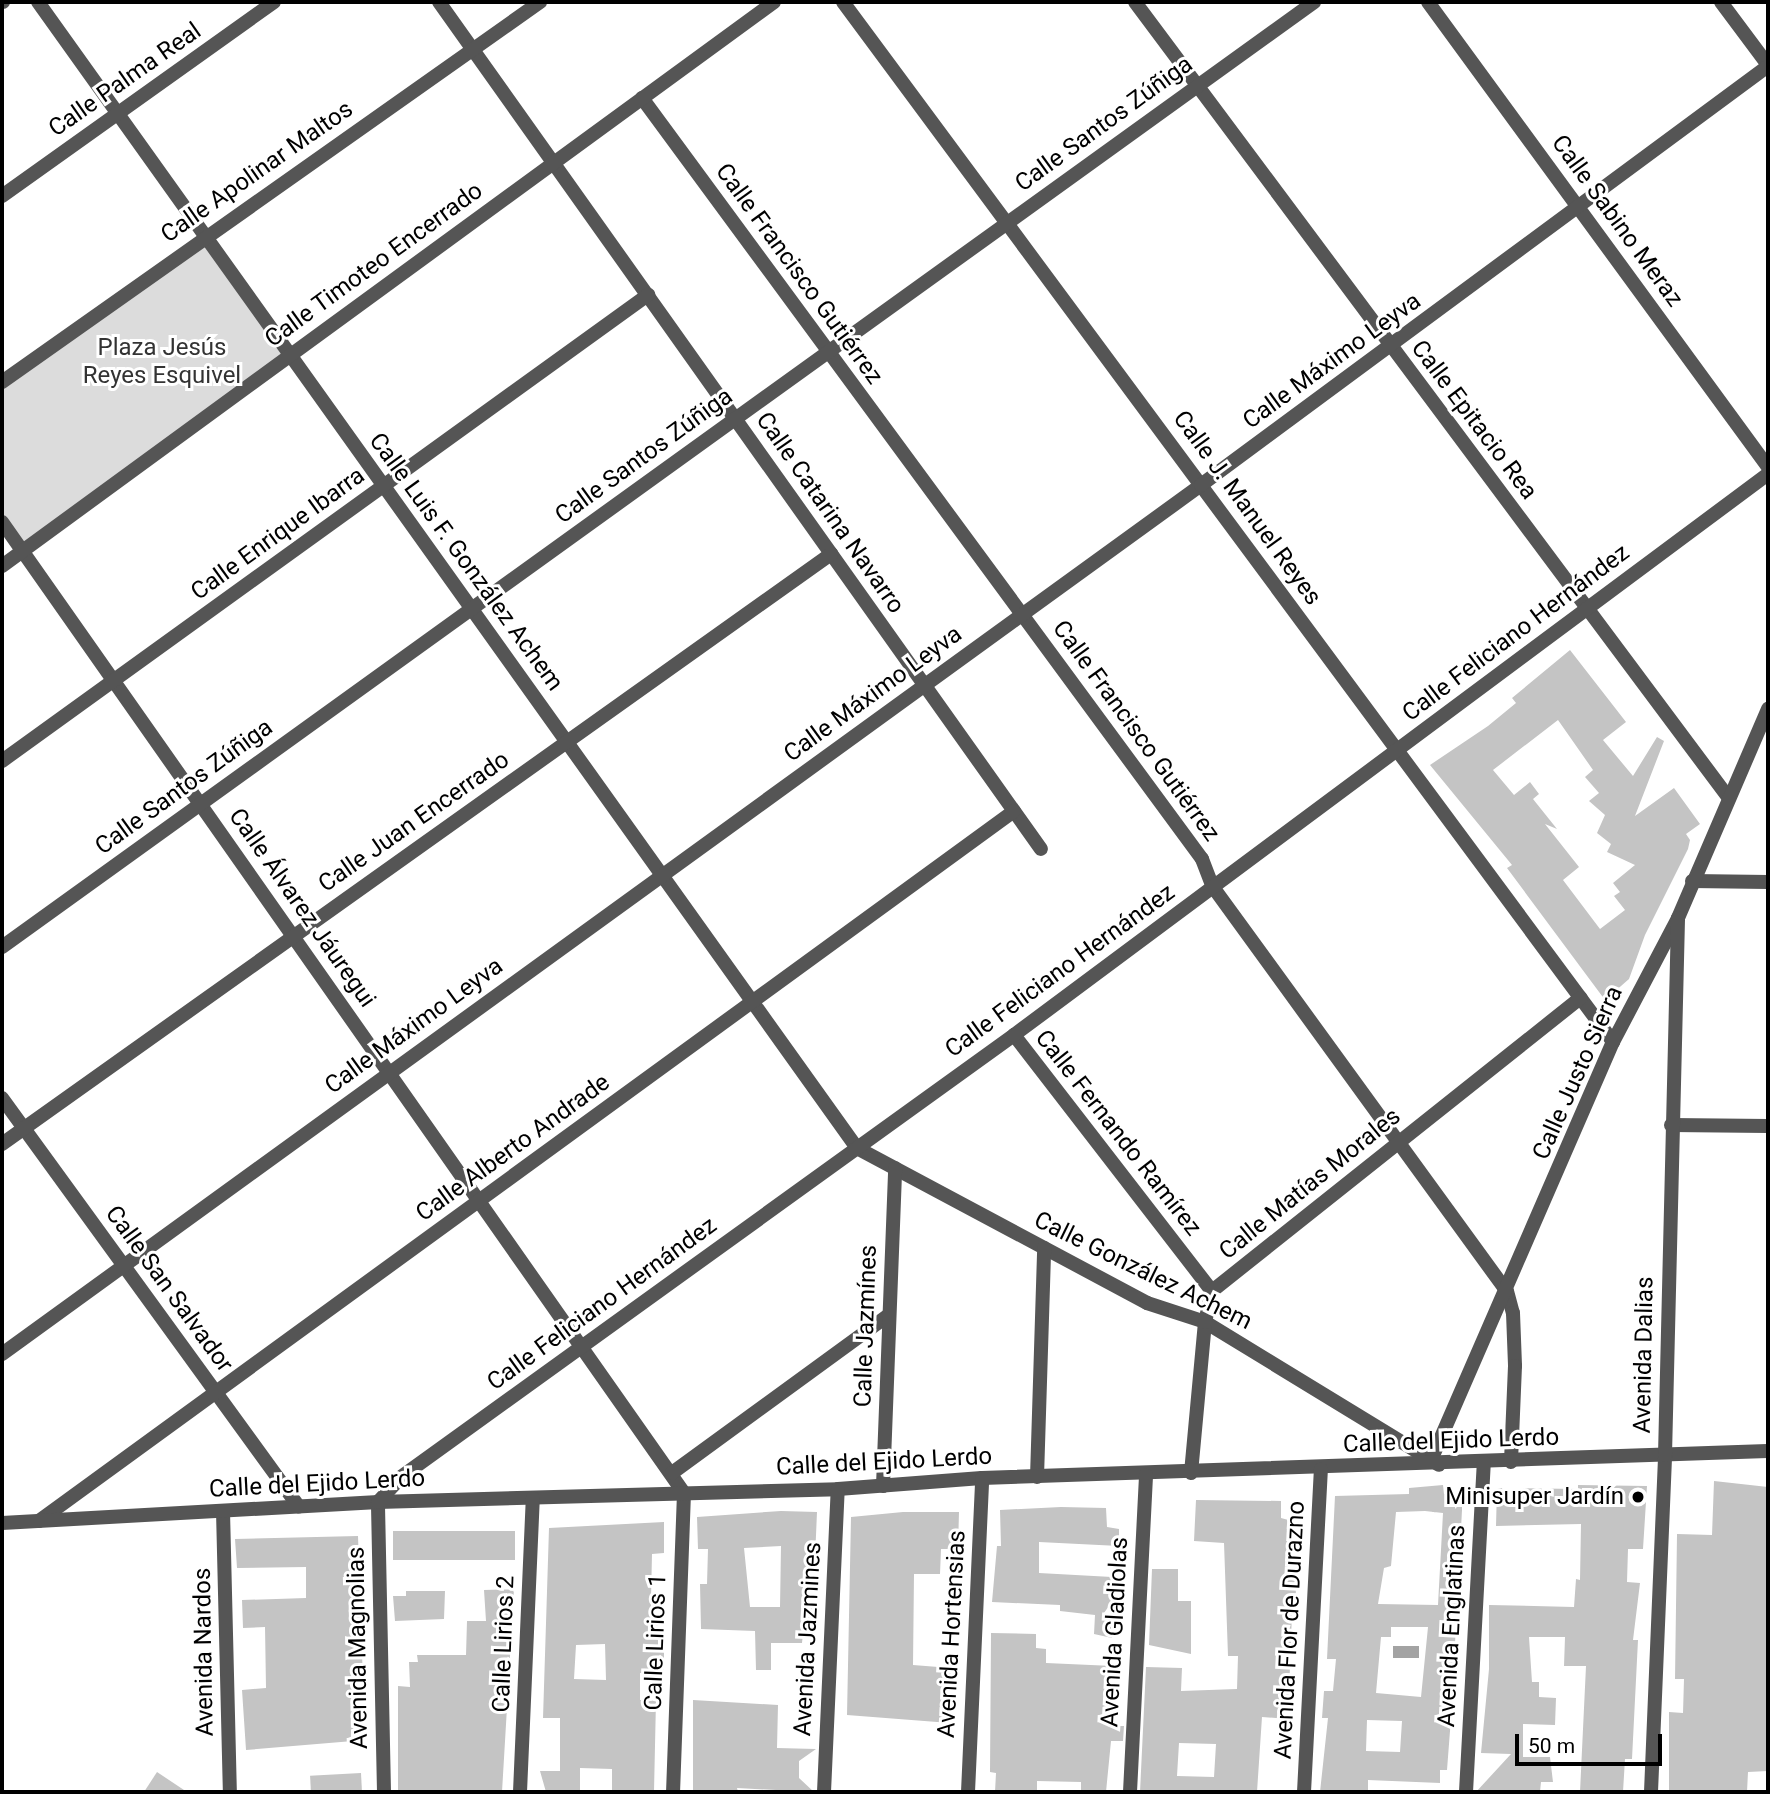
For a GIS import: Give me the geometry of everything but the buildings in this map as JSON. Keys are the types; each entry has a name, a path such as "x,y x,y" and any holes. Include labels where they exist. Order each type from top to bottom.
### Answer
{"street":[{"name":"Calle Luis F. González Achem","path":"38,2 203,237 755,1000 857,1148"},
{"name":"Calle Palma Real","path":"2,196 274,2"},
{"name":"Calle Catarina Navarro","path":"439,2 1041,849"},
{"name":"Calle Apolinar Maltos","path":"2,382 203,237 540,2"},
{"name":"Calle Timoteo Encerrado","path":"2,566 774,2"},
{"name":"Calle J. Manuel Reyes","path":"843,2 1613,1042"},
{"name":"Calle Epitacio Rea","path":"1135,2 1728,797"},
{"name":"Calle Santos Zúñiga","path":"2,947 1314,2"},
{"name":"Calle Sabino Meraz","path":"1428,2 1768,467"},
{"path":"1721,2 1768,65"},
{"name":"Calle Máximo Leyva","path":"2,1354 1201,485 1768,65"},
{"name":"Calle Francisco Gutiérrez","path":"642,98 1202,859 1213,887 1507,1291 1513,1313 1515,1366 1511,1462"},
{"name":"Calle Enrique Ibarra","path":"2,761 648,295"},
{"name":"Calle Feliciano Hernández","path":"378,1502 401,1477 1014,1035 1768,474"},
{"name":"Calle Álvarez Jáuregui","path":"2,522 684,1493"},
{"name":"Calle Juan Encerrado","path":"2,1144 831,554"},
{"name":"Calle Justo Sierra","path":"1436,1461 1613,1042 1678,918 1768,709"},
{"name":"Calle Alberto Andrade","path":"38,1521 1014,811"},
{"path":"1692,881 1768,882"},
{"name":"Avenida Dalias","path":"1651,1792 1665,1455 1678,918"},
{"name":"Calle Matías Morales","path":"1191,1473 1205,1322 1212,1291 1581,998"},
{"name":"Calle Fernando Ramírez","path":"1014,1035 1212,1291"},
{"name":"Calle San Salvador","path":"2,1098 299,1507"},
{"path":"1671,1125 1768,1126"},
{"name":"Calle González Achem","path":"857,1148 1147,1303 1205,1322 1436,1461"},
{"name":"Calle Jazmínes","path":"883,1486 895,1168"},
{"path":"1037,1477 1044,1248"},
{"path":"672,1473 890,1315"},
{"name":"Calle del Ejido Lerdo","path":"2,1523 378,1502 838,1489 982,1478 1321,1469 1436,1461 1511,1462 1768,1451"},
{"name":"Avenida Englatinas","path":"1466,1792 1484,1462"},
{"name":"Avenida Flor de Durazno","path":"1304,1792 1321,1469"},
{"name":"Avenida Gladiolas","path":"1130,1792 1146,1475"},
{"name":"Avenida Hortensias","path":"968,1792 982,1478"},
{"name":"Avenida Jazmines","path":"824,1792 838,1489"},
{"name":"Calle Lirios 1","path":"673,1792 684,1493"},
{"name":"Calle Lirios 2","path":"520,1792 533,1498"},
{"name":"Avenida Magnolias","path":"378,1502 384,1792"},
{"name":"Avenida Nardos","path":"223,1511 230,1792"}],"green space":[{"name":"Plaza Jesús Reyes Esquivel","path":"206,237 292,363 18,555 2,531 2,381"}],"shaded area":[{"path":"1393,1646 1419,1646 1419,1658 1393,1658"}],"place":[{"name":"Minisuper Jardín","path":"1638,1497"}]}
